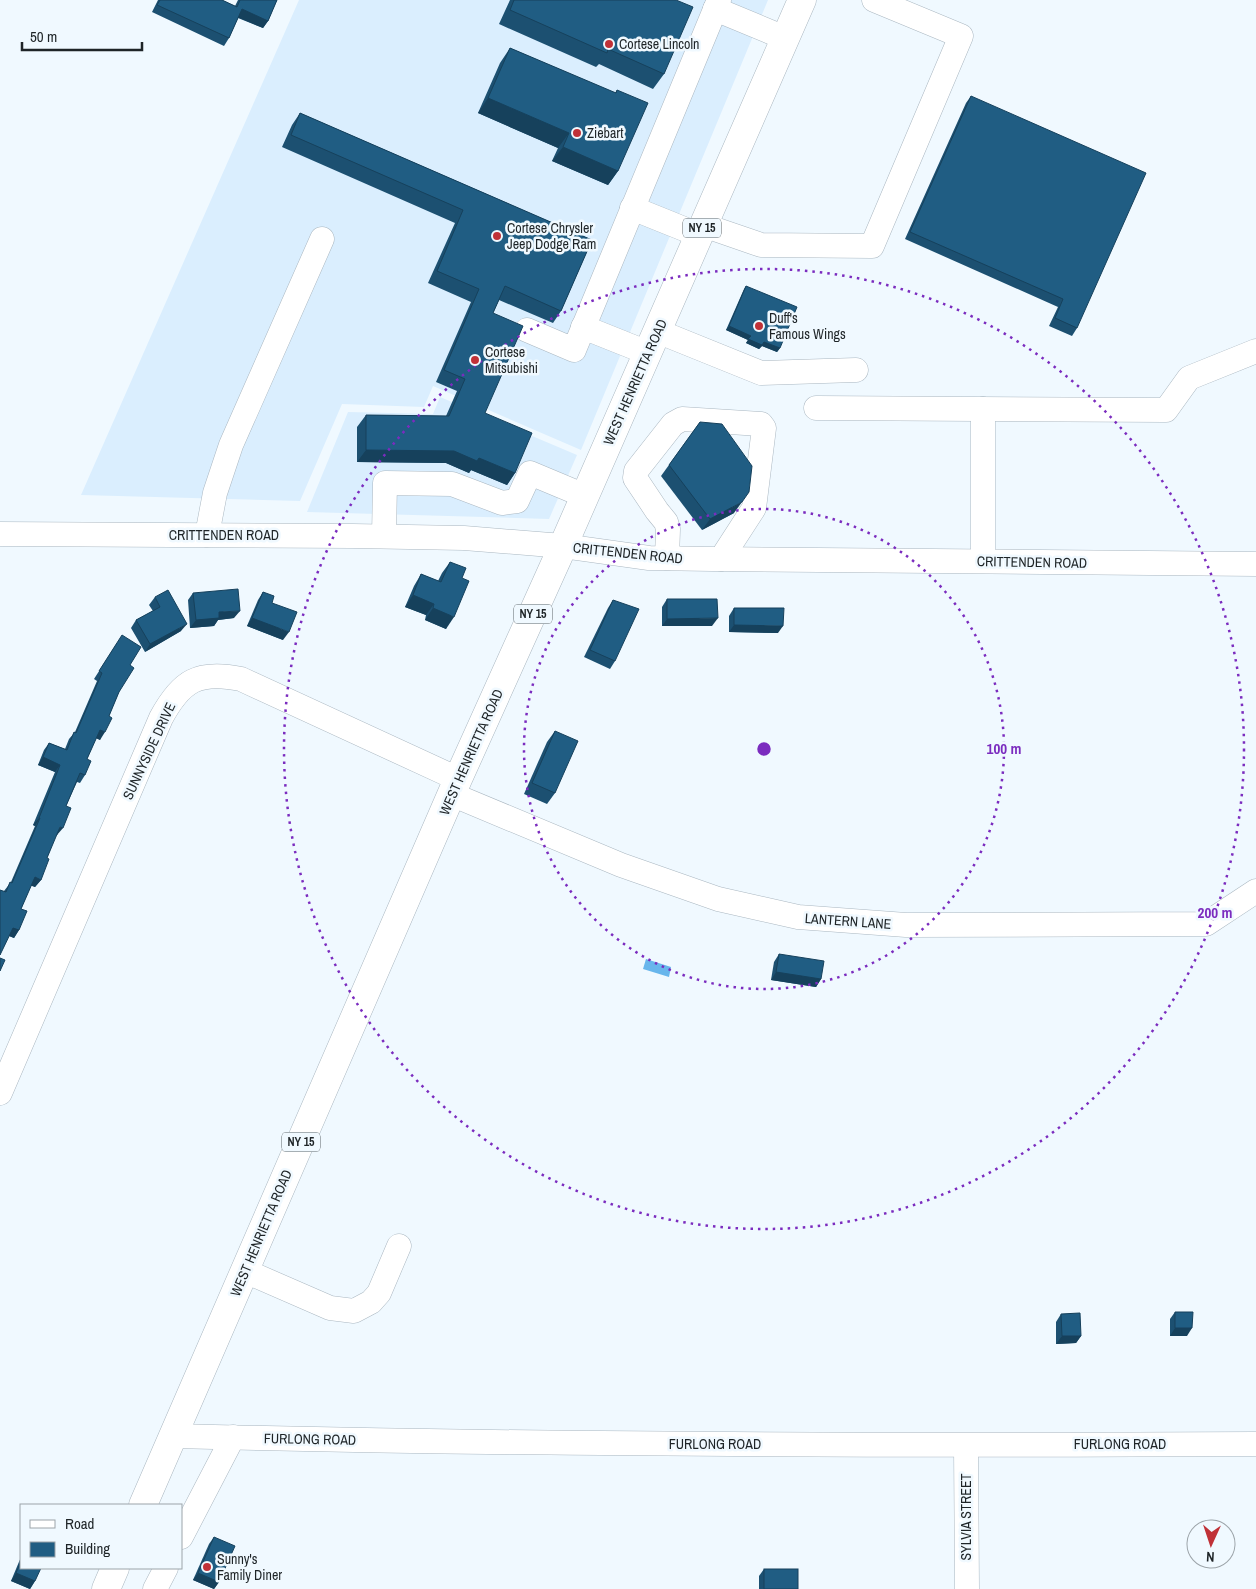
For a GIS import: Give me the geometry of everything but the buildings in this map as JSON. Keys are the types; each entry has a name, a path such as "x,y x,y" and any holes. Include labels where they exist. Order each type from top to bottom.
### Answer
{"main road":[{"name":"WEST HENRIETTA ROAD","path":"143,1504 455,787 653,342 802,0"},
{"path":"106,1589 116,1569"}],"street":[{"path":"632,208 701,230 761,245 872,246 961,36 874,0"},
{"path":"527,330 574,350 717,4 785,38"},
{"path":"207,535 215,493 231,445 322,239"},
{"path":"583,327 653,342 761,373 856,370"},
{"path":"816,408 1166,410 1189,378 1256,351"},
{"path":"983,409 983,561"},
{"path":"667,558 668,529 666,522 657,512 635,478 636,471 674,424 682,419 761,424 764,428 754,508 721,559"},
{"path":"384,536 385,482 452,484 502,503 517,501 530,473 585,496"},
{"name":"CRITTENDEN ROAD","path":"0,534 464,538 563,546 649,558 1256,564"},
{"name":"SUNNYSIDE DRIVE","path":"0,1093 161,718 174,697 186,684 207,677 218,676 241,679 455,787"},
{"name":"LANTERN LANE","path":"455,787 621,865 718,899 798,917 906,925 1206,924 1256,891"},
{"path":"245,1271 330,1308 354,1311 371,1302 379,1293 400,1246"},
{"name":"FURLONG ROAD","path":"174,1436 566,1443 966,1446 1256,1444"},
{"path":"182,1536 233,1437"},
{"name":"SYLVIA STREET","path":"966,1446 967,1589"},
{"path":"155,1589 165,1569"}],"shaded area":[{"path":"299,0 768,0 581,450 433,386 424,407 342,404 300,501 81,495"},
{"path":"440,397 577,455 549,519 307,512 348,412 433,414"}],"water":[{"path":"646,959 671,967 669,977 643,969"}],"place":[{"name":"Cortese Lincoln","path":"609,44"},
{"name":"Ziebart","path":"577,133"},
{"name":"Cortese Chrysler Jeep Dodge Ram","path":"497,236"},
{"name":"Duff's Famous Wings","path":"759,326"},
{"name":"Cortese Mitsubishi","path":"475,360"},
{"name":"Sunny's Family Diner","path":"207,1567"}]}
